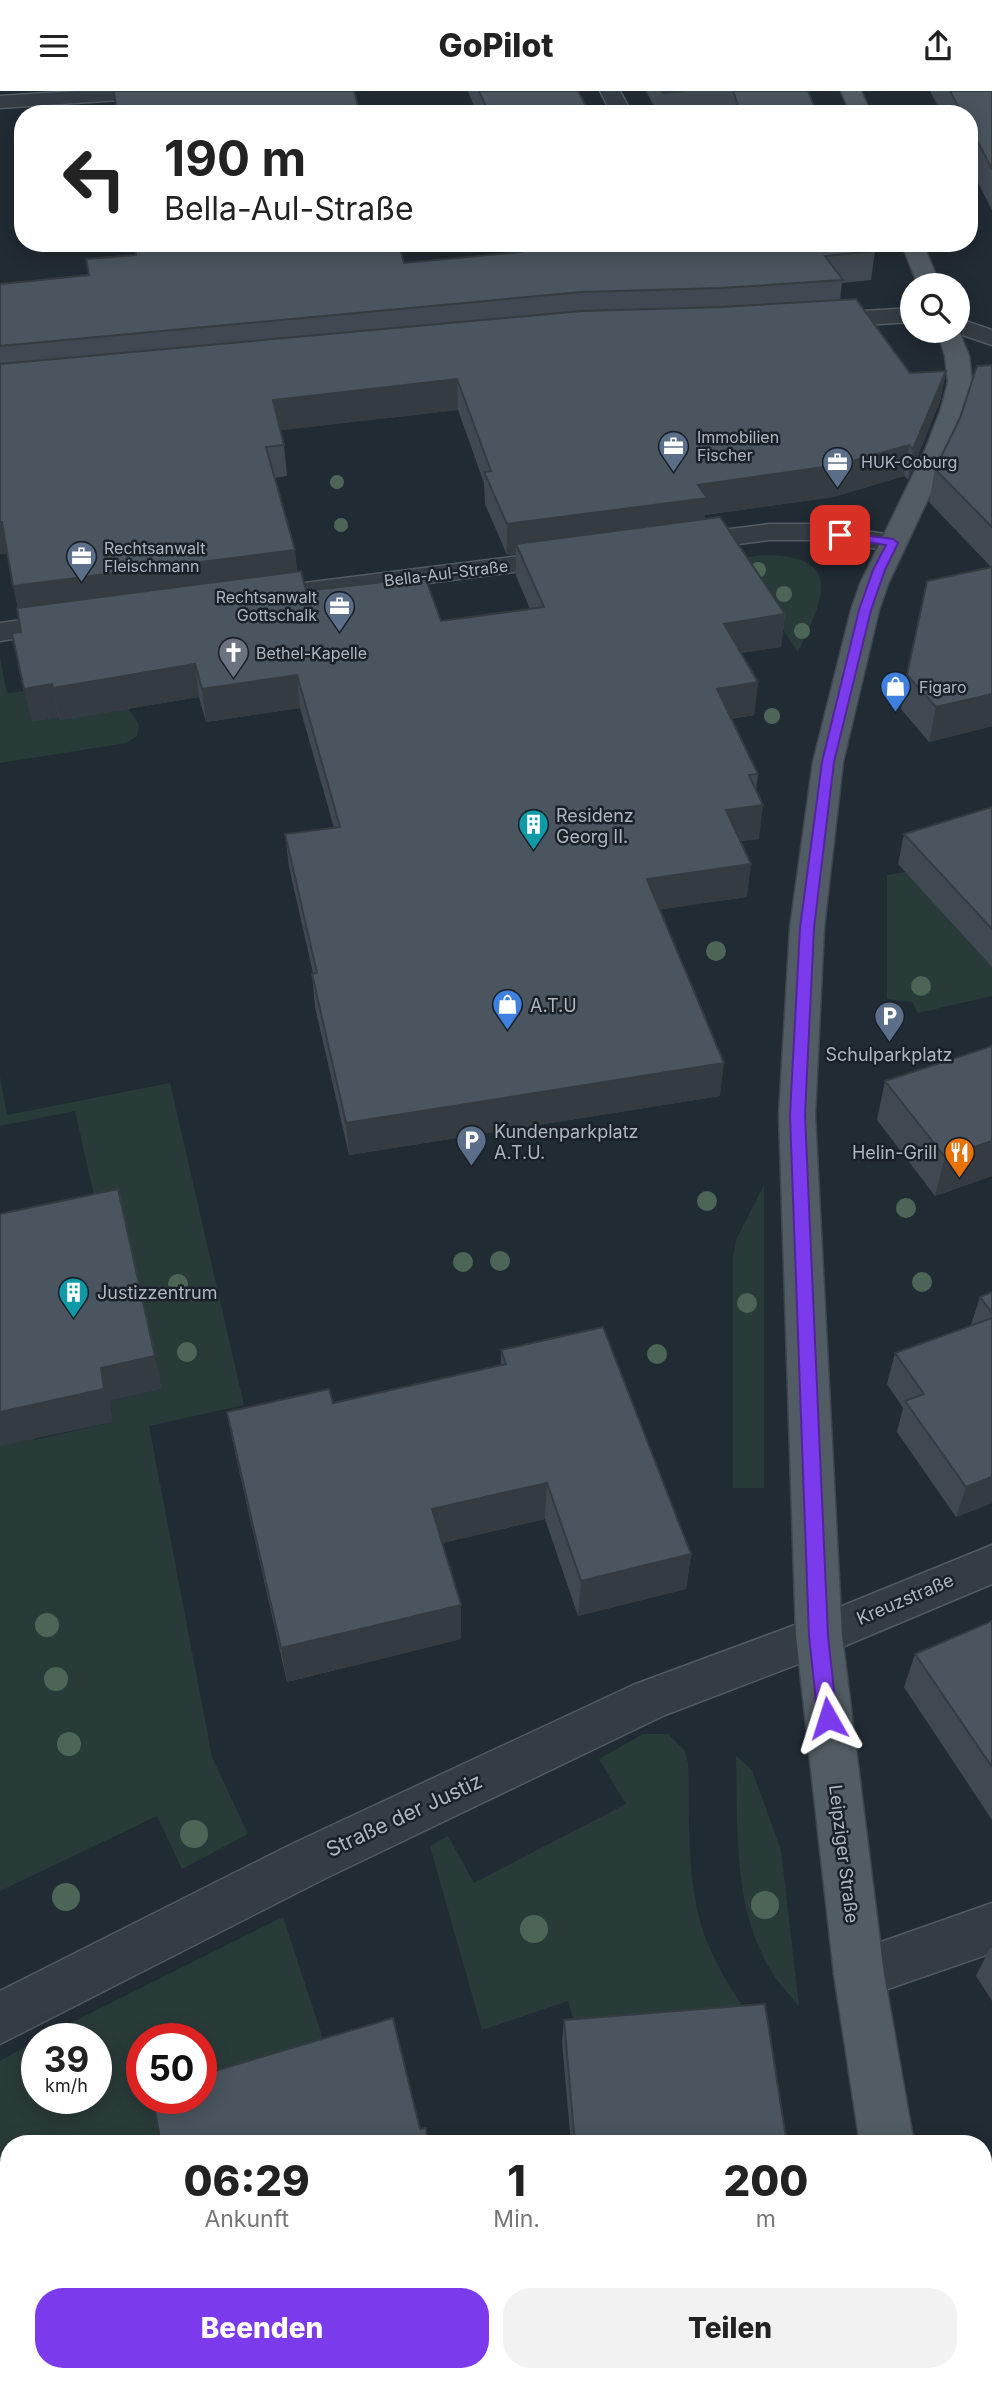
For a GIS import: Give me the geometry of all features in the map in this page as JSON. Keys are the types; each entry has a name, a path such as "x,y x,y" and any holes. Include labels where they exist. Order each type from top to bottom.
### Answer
{"main road":[{"path":"916,252 924,273"},
{"name":"Leipziger Straße","path":"886,2135 859,1975 819,1636 797,1115 807,928 828,762 865,610 879,570 938,450 953,409 960,382 952,343"}],"street":[{"path":"0,102 165,91"},
{"path":"799,322 900,315"},
{"path":"970,329 992,338"},
{"path":"658,546 769,532 814,533 893,543"},
{"name":"Bella-Aul-Straße","path":"225,601 590,555"},
{"path":"0,632 91,619"},
{"name":"Kreuzstraße","path":"819,1636 992,1564"},
{"name":"Straße der Justiz","path":"0,2018 309,1861 649,1700 819,1636"},
{"path":"859,1975 992,1928"}],"shaded area":[{"path":"763,555 790,557 807,563 817,572 821,584 820,599 798,652 735,559"},
{"path":"0,658 7,693 25,691 31,722 127,706 139,725 137,736 126,743 0,763"},
{"path":"906,872 992,967 992,996 918,1013 912,1002 887,999 887,875"},
{"path":"0,1077 7,1115 170,1083 244,1405 149,1426 212,1757 248,1834 182,1869 157,1816 0,1891 0,1424 29,1418 34,1440 113,1422 110,1401 162,1389 99,1217 75,1111 0,1126"},
{"path":"764,1185 764,1488 733,1488 733,1257 736,1240"},
{"path":"643,1734 668,1734 685,1751 688,1763 689,1832 695,1901 708,1944 724,1977 758,2027 580,2041 568,2001 482,2030 430,1846 448,1836 474,1883 626,1804 599,1759"},
{"path":"736,1756 752,1770 781,1850 799,2007 775,1977 751,1926 740,1870"},
{"path":"283,1917 330,2060 184,2135 0,2135 0,2061 21,2049 21,2114 112,2114 112,2023 71,2023"}],"building":[{"path":"114,91 354,91 358,105 116,105"},
{"path":"479,91 578,91 585,105 485,105"},
{"path":"733,91 808,91 813,105 738,105"},
{"path":"950,91 992,91 992,169 978,142 978,105 957,105"},
{"path":"136,252 401,252 404,263 521,252 865,252 825,256 843,280 721,288 582,292 0,346 0,284 89,275 86,259 136,255"},
{"path":"856,299 910,373 946,371 913,449 909,445 838,465 698,485 707,498 507,524 484,472 491,471 457,379 273,400 284,445 266,447 295,550 13,586 0,522 0,364 582,311 722,307"},
{"path":"992,365 992,527 935,469 960,418 977,366"},
{"path":"720,517 785,614 724,624 758,682 717,689 758,774 749,775 763,805 726,810 751,864 647,879 724,1063 346,1123 312,974 317,973 285,834 340,827 297,675 202,689 195,664 53,688 52,684 24,689 12,633 21,632 17,608 301,571 306,591 425,577 441,621 544,607 516,544"},
{"path":"992,567 992,694 936,707 907,675 927,581"},
{"path":"992,807 992,929 904,834"},
{"path":"992,1046 992,1141 945,1157 885,1081"},
{"name":"Justizzentrum","path":"118,1189 155,1356 101,1368 104,1389 0,1412 0,1214"},
{"path":"992,1292 992,1313 980,1297"},
{"path":"992,1318 992,1477 966,1487 905,1401 924,1394 895,1353"},
{"path":"603,1327 691,1554 581,1581 547,1483 432,1509 461,1605 281,1648 227,1412 329,1389 333,1403 506,1364 501,1350"},
{"path":"992,1621 992,1767 915,1654"},
{"path":"765,2004 786,2135 574,2135 564,2020"},
{"path":"393,2018 420,2129 426,2128 427,2135 159,2135 156,2114 217,2114 217,2070"}],"place":[{"name":"Immobilien Fischer","path":"674,473"},
{"name":"HUK-Coburg","path":"838,489"},
{"name":"Rechtsanwalt Fleischmann","path":"81,584"},
{"name":"Rechtsanwalt Gottschalk","path":"340,633"},
{"name":"Bethel-Kapelle","path":"233,680"},
{"name":"Figaro","path":"896,714"},
{"name":"Residenz Georg II.","path":"533,852"},
{"name":"A.T.U","path":"507,1032"},
{"name":"Schulparkplatz","path":"889,1043"},
{"name":"Kundenparkplatz A.T.U.","path":"471,1168"},
{"name":"Helin-Grill","path":"960,1179"},
{"name":"Justizzentrum","path":"74,1319"}],"route":[{"path":"828,1718 819,1636 798,1172 797,1115 807,928 828,762 865,610 879,570 893,543 840,535"}]}
